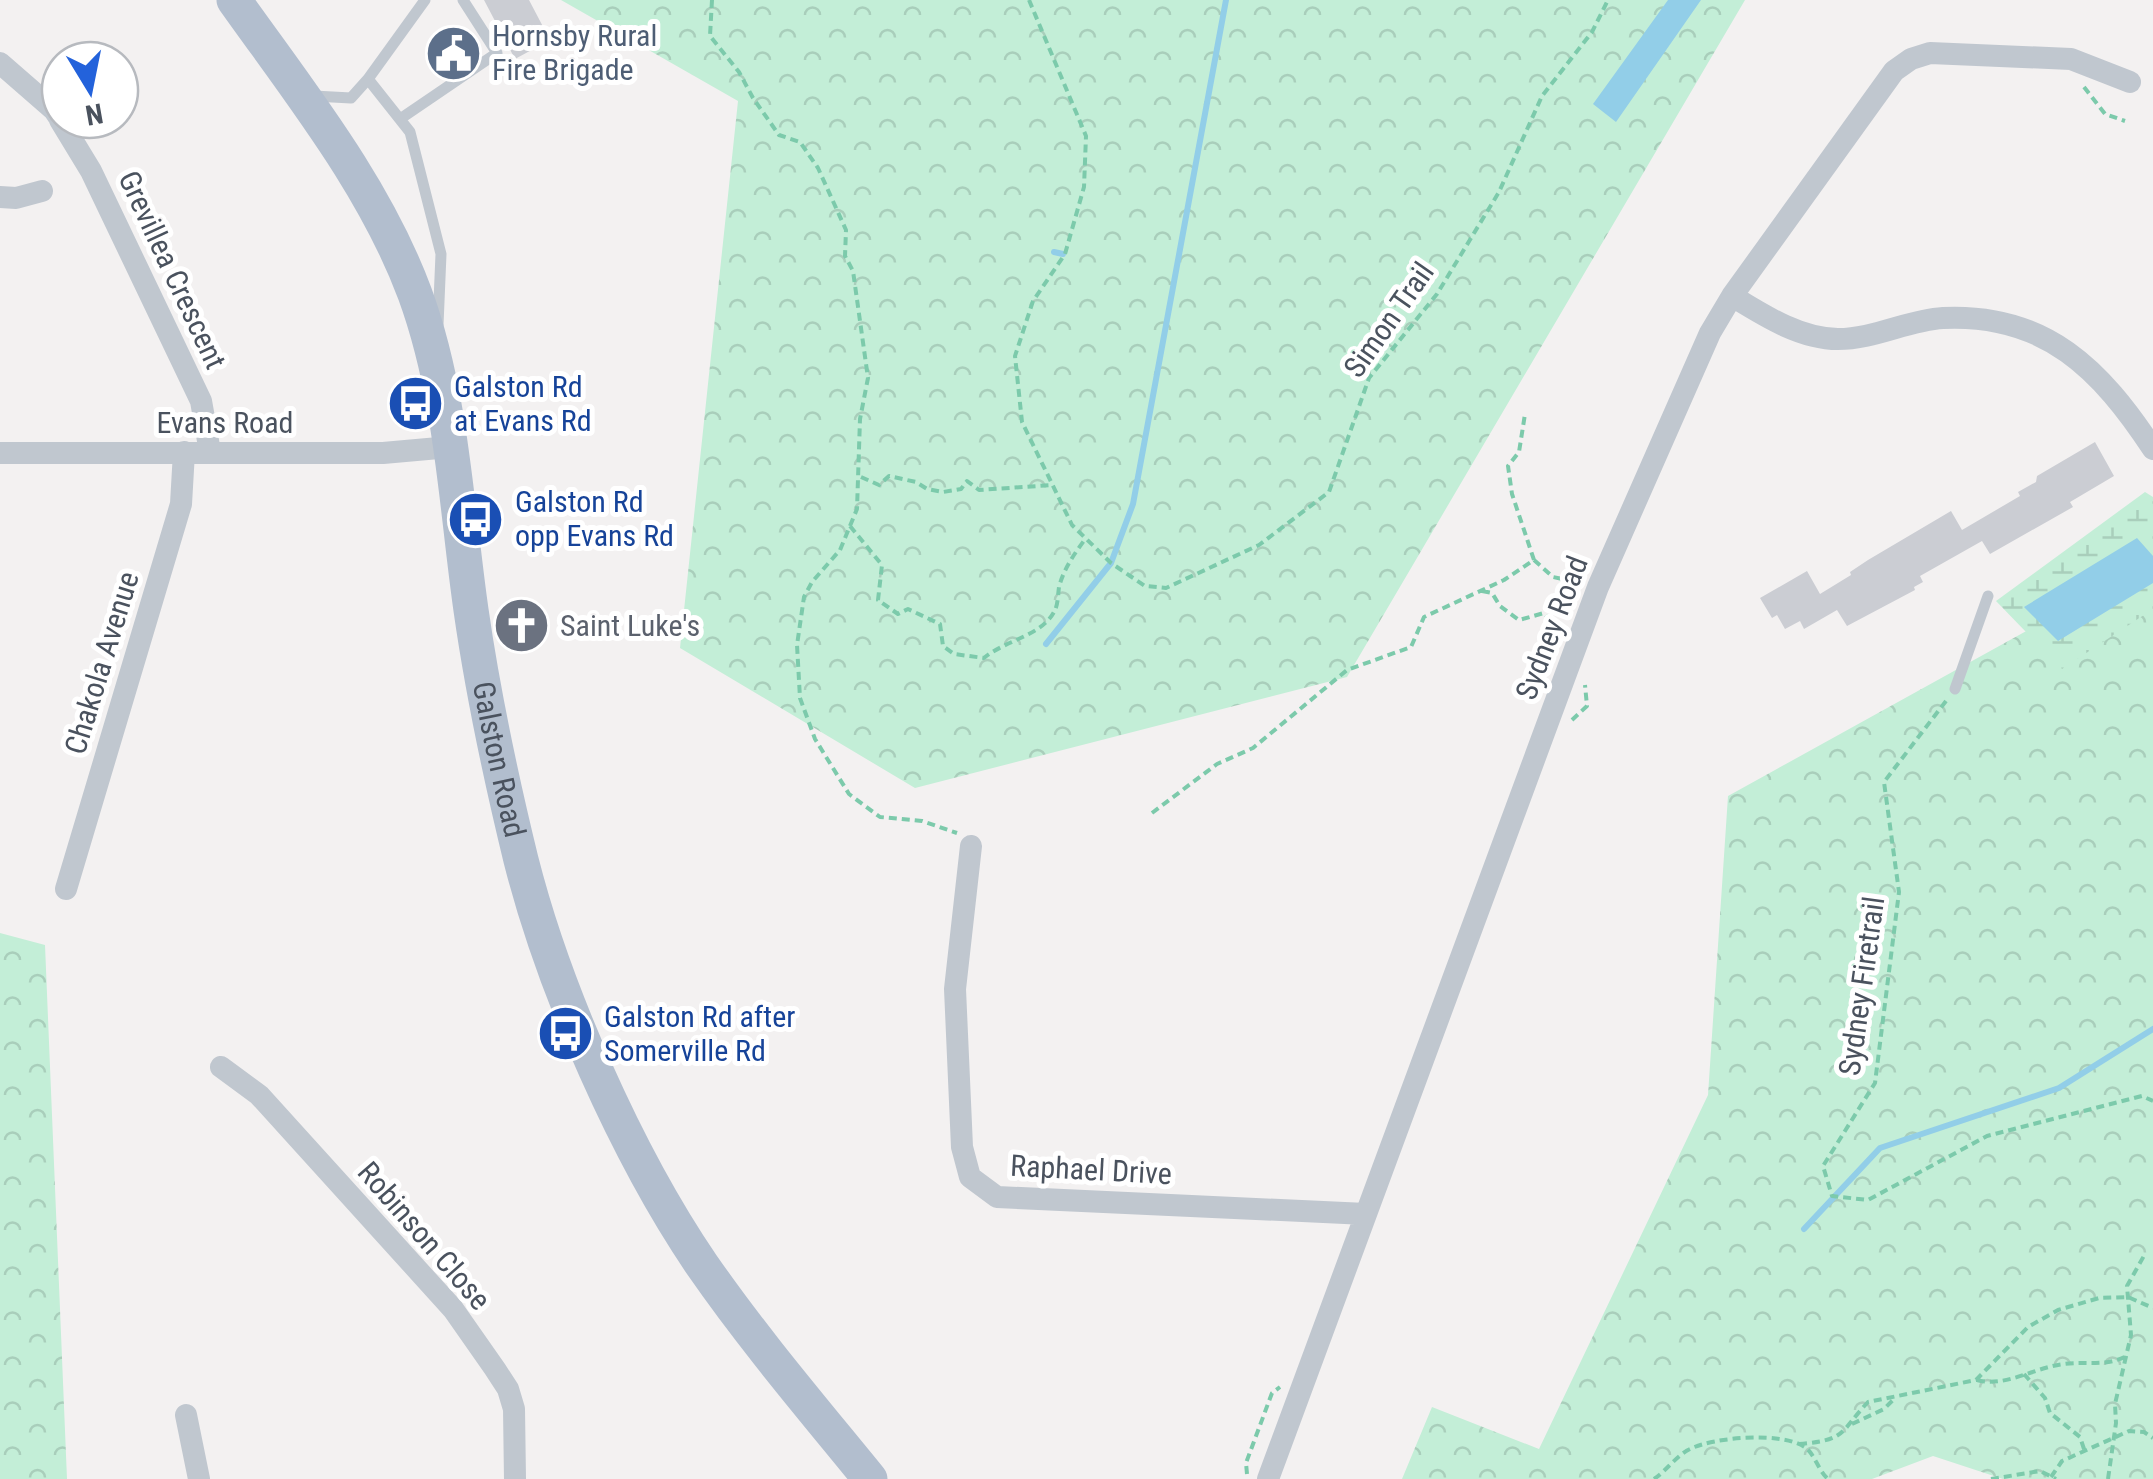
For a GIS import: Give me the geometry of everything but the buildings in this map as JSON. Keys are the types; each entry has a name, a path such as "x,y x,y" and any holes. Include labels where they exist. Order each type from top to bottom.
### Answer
{"main road":[{"name":"Galston Road","path":"234,0 343,156 394,243 416,296 436,364 488,704 522,862 562,986 629,1137 679,1229 734,1310 870,1479"}],"street":[{"name":"Sydney Road","path":"1268,1479 1598,587 1710,333 1732,296 1894,71 1910,59 1930,53 2071,59 2130,82"},
{"name":"Grevillea Crescent","path":"0,62 40,101"},
{"name":"Grevillea Crescent","path":"73,140 92,171 201,401 210,452"},
{"path":"0,197 42,192"},
{"path":"1732,296 1798,332 1837,339 1890,332 1941,318 1994,322 2054,340 2100,378 2123,404 2153,450"},
{"name":"Evans Road","path":"0,453 383,453 450,447"},
{"name":"Chakola Avenue","path":"66,890 180,504 184,452"},
{"name":"Raphael Drive","path":"971,846 955,989 962,1147 970,1177 998,1197 1366,1214"},
{"name":"Robinson Close","path":"222,1067 258,1095 452,1309 485,1354 508,1389 514,1410 515,1479"},
{"path":"186,1414 201,1476"}],"lane":[{"path":"302,96 351,98 425,0"},
{"path":"400,119 497,52 463,0"},
{"path":"368,79 410,132 441,254 436,364"},
{"path":"1956,689 1988,596"}],"path":[{"path":"712,0 710,36 740,72 779,135 800,142 818,168 846,230 844,256 853,271 868,378 860,419 857,509 840,550 812,582 804,598 799,630 800,698 816,740 849,794 880,817 922,821 954,831 971,846"},
{"name":"Simon Trail","path":"1029,0 1086,136 1084,187 1065,254 1032,302 1014,356 1022,422 1072,525 1110,563 1146,586 1166,588 1259,544 1328,492 1369,378 1437,294 1499,192 1542,96 1592,32 1608,0"},
{"path":"2080,83 2106,114 2125,121"},
{"path":"1525,414 1519,452 1508,466 1512,494 1534,560 1553,578 1598,587"},
{"path":"860,477 879,484 889,476 943,492 961,489 967,481 979,490 1053,484"},
{"path":"850,526 882,566 878,600 898,614 908,610 940,624 943,646 954,654 984,658 1006,642 1037,630 1055,611 1060,583 1086,538"},
{"path":"1152,813 1205,771 1253,748 1347,670 1411,647 1424,618 1504,580 1534,560"},
{"path":"1477,591 1492,593 1500,606 1519,620 1544,613 1557,631 1579,638"},
{"name":"Sydney Firetrail","path":"1956,689 1884,782 1900,892 1875,1083 1824,1166 1832,1196 1868,1200 1987,1136 2142,1096 2153,1101"},
{"path":"2108,1479 2115,1404 2131,1335 2128,1286 2145,1254"},
{"path":"1976,1380 2028,1327 2058,1310 2098,1298 2128,1296 2152,1306"},
{"path":"1799,1444 1826,1442 1846,1432 1868,1402 1976,1380 1989,1384 2063,1364 2110,1364 2127,1356"},
{"path":"2110,1364 2123,1374"},
{"path":"2024,1374 2045,1398 2050,1413 2080,1437 2084,1449"},
{"path":"1851,1424 1884,1408 1898,1395"},
{"path":"1991,1479 2040,1471 2054,1478 2062,1461 2084,1449 2129,1431 2144,1432 2153,1438"},
{"path":"1654,1479 1686,1450 1718,1440 1788,1439 1809,1449 1828,1479"}],"green space":[{"path":"561,0 1745,0 1347,677 915,788 680,648 738,101"},
{"path":"2145,492 2153,497 2153,609 2062,669 1996,601"},
{"path":"2153,561 2153,1479 2003,1479 1933,1456 1872,1479 1402,1479 1432,1407 1539,1449 1708,1095 1728,796"},
{"path":"0,933 45,945 67,1479 0,1479"}],"water":[{"path":"1668,0 1701,0 1616,122 1593,104"},
{"path":"2137,538 2153,556 2153,583 2058,641 2024,607"}],"waterway":[{"path":"1046,644 1111,563 1133,504 1226,0"},
{"path":"1054,252 1063,254"},
{"path":"1804,1229 1880,1148 2059,1088 2153,1029"}],"place":[{"name":"Hornsby Rural Fire Brigade","path":"453,53"},
{"name":"Galston Rd at Evans Rd","path":"415,404"},
{"name":"Galston Rd opp Evans Rd","path":"476,519"},
{"name":"Saint Luke's","path":"521,626"},
{"name":"Galston Rd after Somerville Rd","path":"565,1034"}]}
